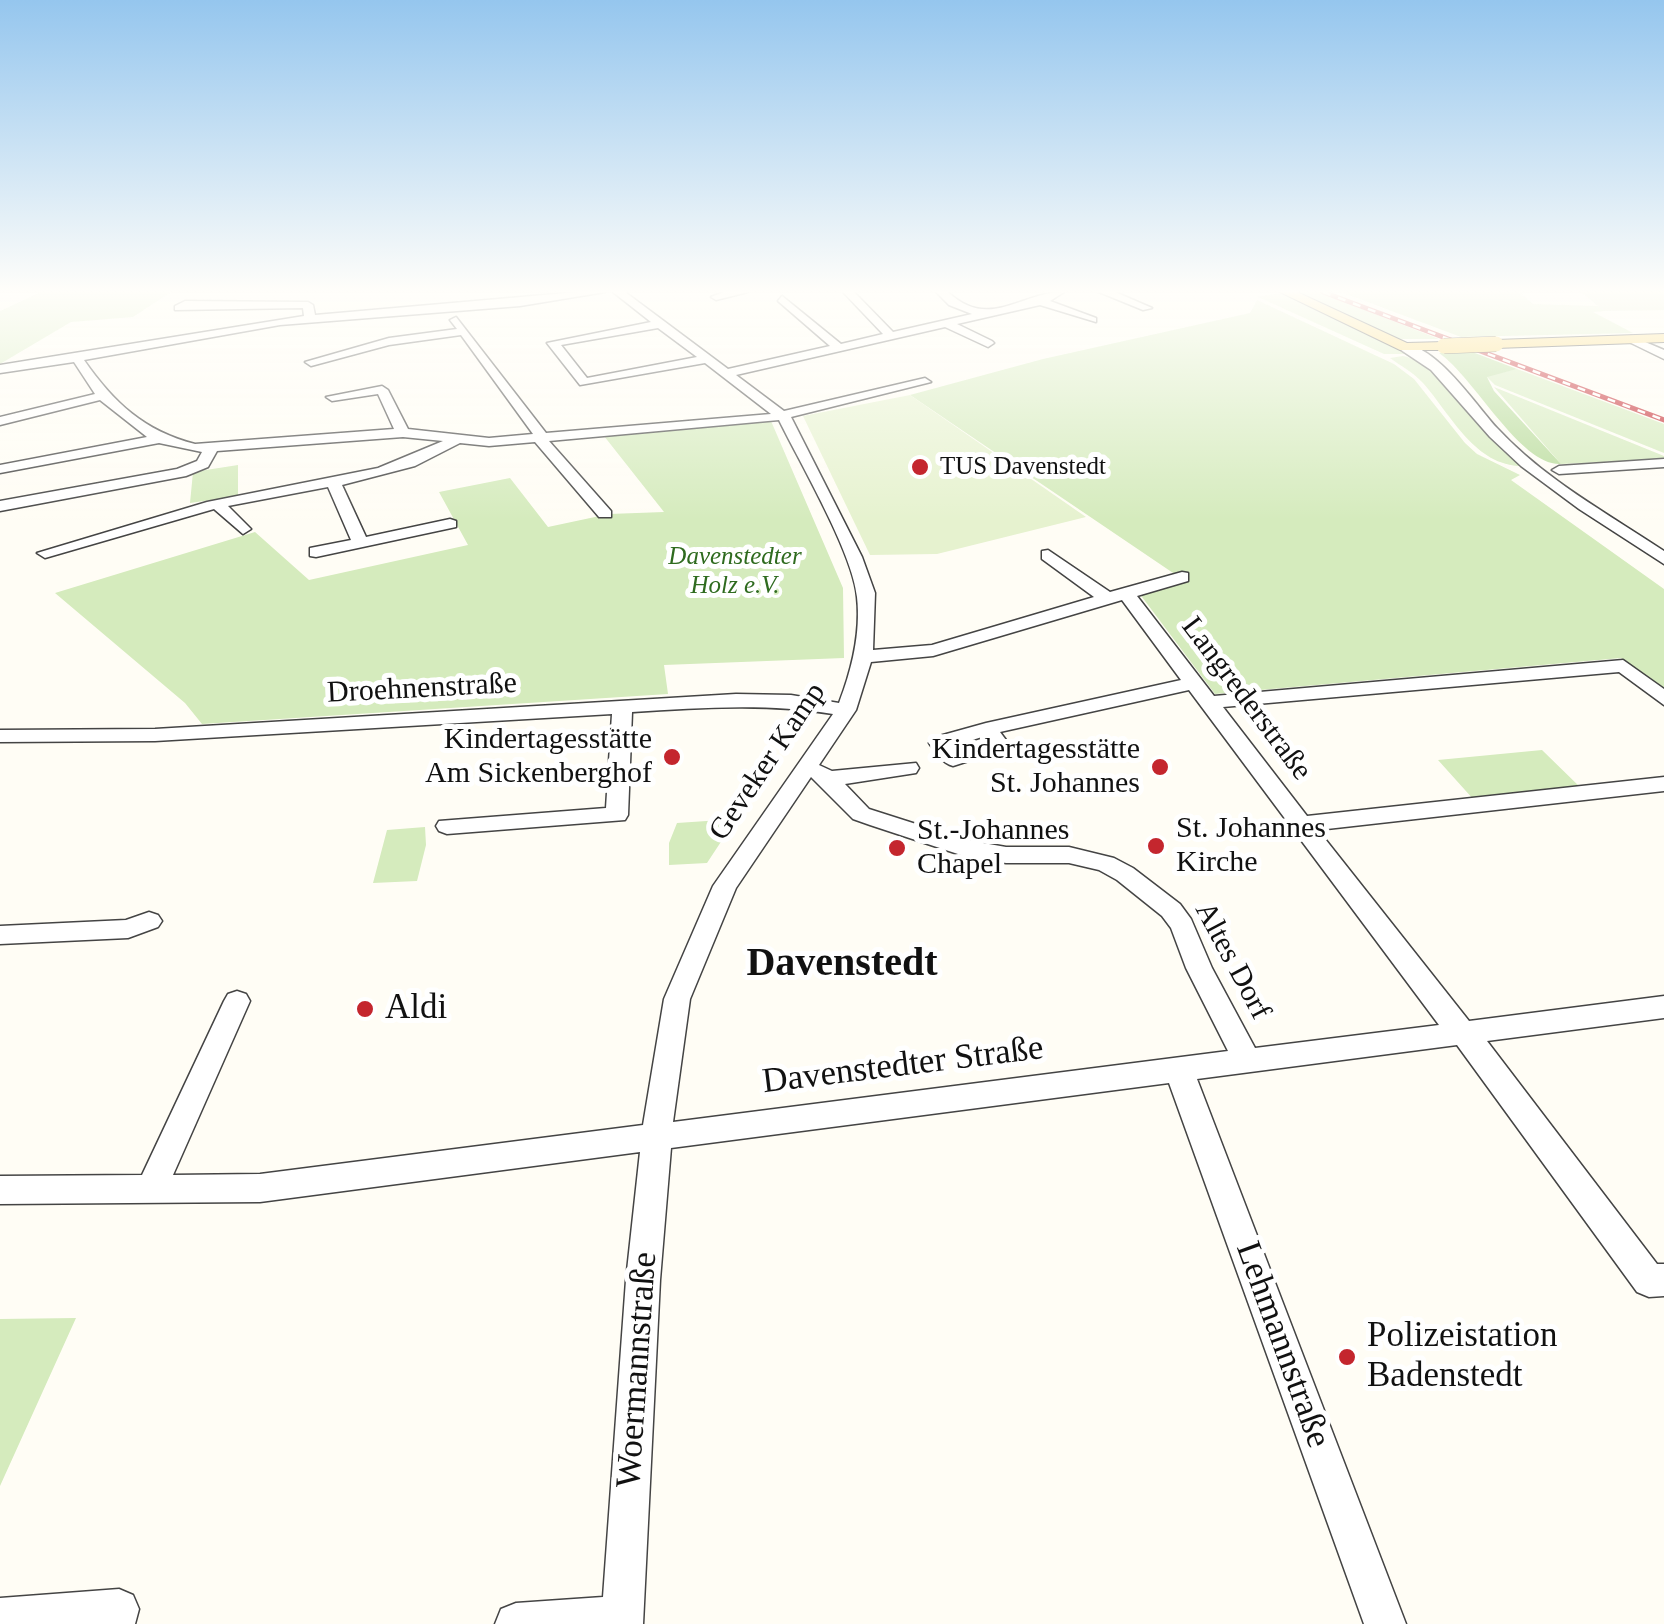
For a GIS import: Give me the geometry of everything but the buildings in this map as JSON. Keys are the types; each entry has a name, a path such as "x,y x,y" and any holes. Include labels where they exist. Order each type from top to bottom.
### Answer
{"street":[{"path":"83,368 100,396 160,440 211,448 403,433 489,442 784,416 926,382"},
{"path":"491,368 541,438 605,514"},
{"path":"573,368 584,382 661,368"},
{"name":"Geveker Kamp","path":"657,1125 677,998 704,931 742,860 818,774 864,657 867,610 862,576 784,416 720,368"},
{"path":"727,373 751,368"},
{"path":"1436,368 1523,460 1664,559"},
{"path":"332,397 382,390 403,433"},
{"path":"0,421 100,396"},
{"path":"45,553 218,504 421,458 456,439"},
{"path":"0,469 160,440"},
{"path":"0,506 181,473 203,464 211,448"},
{"path":"1664,463 1559,470 1664,543"},
{"path":"333,480 360,542"},
{"path":"218,504 243,529"},
{"path":"316,552 450,524"},
{"name":"Langrederstraße","path":"1048,555 1117,596 1203,692 1648,1282 1664,1280"},
{"path":"864,657 932,650 1182,577"},
{"path":"986,729 1203,692 1624,666 1664,699"},
{"name":"Droehnenstraße","path":"0,736 155,735 766,699 846,710"},
{"path":"448,826 617,815 622,707"},
{"path":"818,774 864,777 908,768"},
{"name":"Altes Dorf","path":"818,774 861,814 964,848 1006,855 1085,858 1125,874 1171,910 1182,926 1246,1059"},
{"path":"1304,824 1664,784"},
{"path":"0,936 128,929 149,921"},
{"path":"151,1190 237,1001"},
{"name":"Davenstedter Straße","path":"0,1190 260,1188 657,1125 876,1110 1178,1067 1664,1007"},
{"name":"Lehmannstraße","path":"1178,1067 1385,1624"},
{"name":"Woermannstraße","path":"622,1620 657,1125"},
{"path":"0,1619 119,1608 114,1624"},
{"path":"516,1624 622,1620"}],"green space":[{"path":"1011,368 1399,368 1414,379 1477,454 1520,475 1511,480 1664,589 1664,694 1621,658 1215,694 1139,593 1182,579 910,395"},
{"path":"1404,368 1428,368 1434,372 1525,466 1492,459 1479,449"},
{"path":"1455,368 1517,369 1487,377 1494,391 1561,464 1545,461 1514,436"},
{"path":"1517,369 1664,424 1664,453 1495,385 1486,376"},
{"path":"1494,387 1664,456 1664,459 1561,464"},
{"name":"TUS Davenstedt","path":"910,395 1086,517 937,554 870,555 803,416"},
{"name":"Davenstedter Holz e.V.","path":"771,421 843,588 844,658 664,665 668,694 202,724 185,703 55,593 255,532 309,580 468,545 439,492 510,478 548,527 609,514 664,512 604,436"},
{"path":"238,465 238,496 190,503 193,472"},
{"path":"1542,750 1582,789 1474,800 1438,760"},
{"path":"736,819 707,863 669,865 669,843 677,823"},
{"path":"425,827 426,845 417,881 373,883 387,830"},
{"path":"76,1318 0,1486 0,1319"}],"railway":[{"path":"1525,368 1664,420"}],"place":[{"name":"TUS Davenstedt","path":"920,467"},
{"name":"Kindertagesstätte Am Sickenberghof","path":"672,757"},
{"name":"Kindertagesstätte St. Johannes","path":"1160,767"},
{"name":"St. Johannes Kirche","path":"1156,846"},
{"name":"St.-Johannes Chapel","path":"897,848"},
{"name":"Aldi","path":"365,1009"},
{"name":"Polizeistation Badenstedt","path":"1347,1357"}],"district":[{"name":"Davenstedt","path":"842,965"}]}
